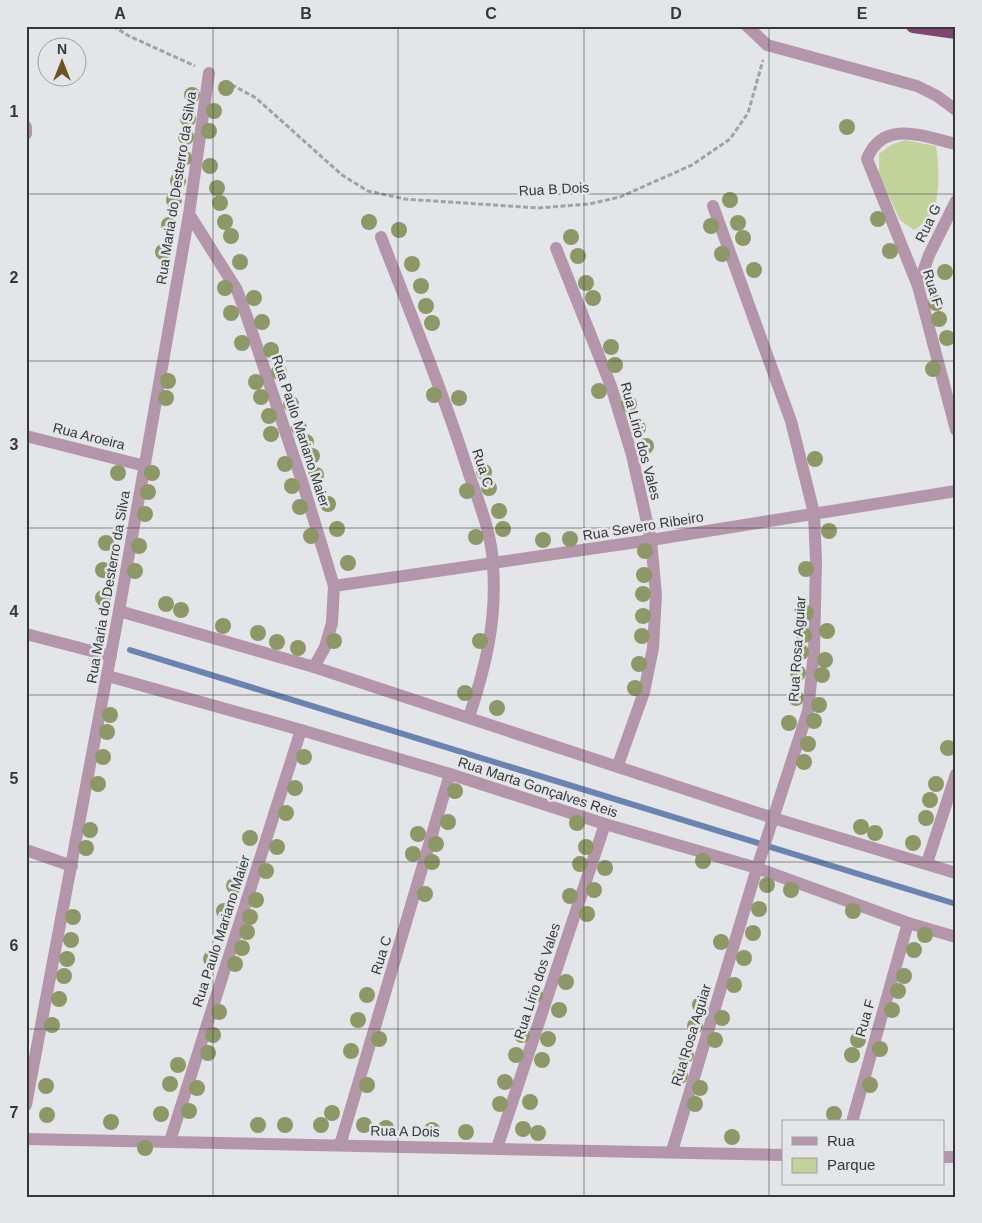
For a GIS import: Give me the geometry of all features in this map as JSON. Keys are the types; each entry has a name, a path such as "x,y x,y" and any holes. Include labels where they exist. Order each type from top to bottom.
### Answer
{"highway":[{"path":"913,26 956,32"}],"street":[{"path":"747,26 767,45 917,86 937,96 956,110"},
{"name":"Rua Maria do Desterro da Silva","path":"26,1105 108,676 189,214 209,73"},
{"name":"Rua F","path":"956,144 919,134 900,134 883,138 872,148 867,159 918,286 956,430"},
{"name":"Rua G","path":"918,286 933,246 956,201"},
{"name":"Rua Rosa Aguiar","path":"672,1151 757,868 808,711 814,652 816,596 814,513 791,420 713,206"},
{"name":"Rua Paulo Mariano Maier","path":"189,214 224,267 240,299 303,484 334,586 332,623 325,647 314,668"},
{"name":"Rua C","path":"381,237 452,420 484,516 493,563 493,615 487,659 469,717"},
{"name":"Rua Lírio dos Vales","path":"556,248 611,386 632,454 651,540 656,595 653,648 644,692 618,765"},
{"name":"Rua Aroeira","path":"26,436 144,466"},
{"name":"Rua Severo Ribeiro","path":"334,586 651,540 956,491"},
{"path":"118,612 314,668 618,765 773,818 956,873"},
{"path":"26,634 111,656"},
{"name":"Rua Marta Gonçalves Reis","path":"108,676 450,774 605,824 757,868 908,923 956,937"},
{"name":"Rua Paulo Mariano Maier","path":"170,1141 301,730"},
{"name":"Rua C","path":"340,1145 450,774"},
{"path":"927,863 956,774"},
{"name":"Rua Lírio dos Vales","path":"497,1148 605,824"},
{"path":"26,850 72,866"},
{"name":"Rua F","path":"853,1120 908,923"},
{"name":"Rua A Dois","path":"26,1139 672,1151 782,1155"}],"path":[{"name":"Rua B Dois","path":"113,26 129,36 174,54 256,98 342,175 368,191 405,199 538,208 589,204 620,197 692,165 730,139 748,113 767,45"}],"green space":[{"path":"905,140 936,146 937,154 938,184 935,205 932,214 927,220 914,230 900,220 879,175 879,154 891,145"}],"waterway":[{"path":"130,650 956,904"}]}
